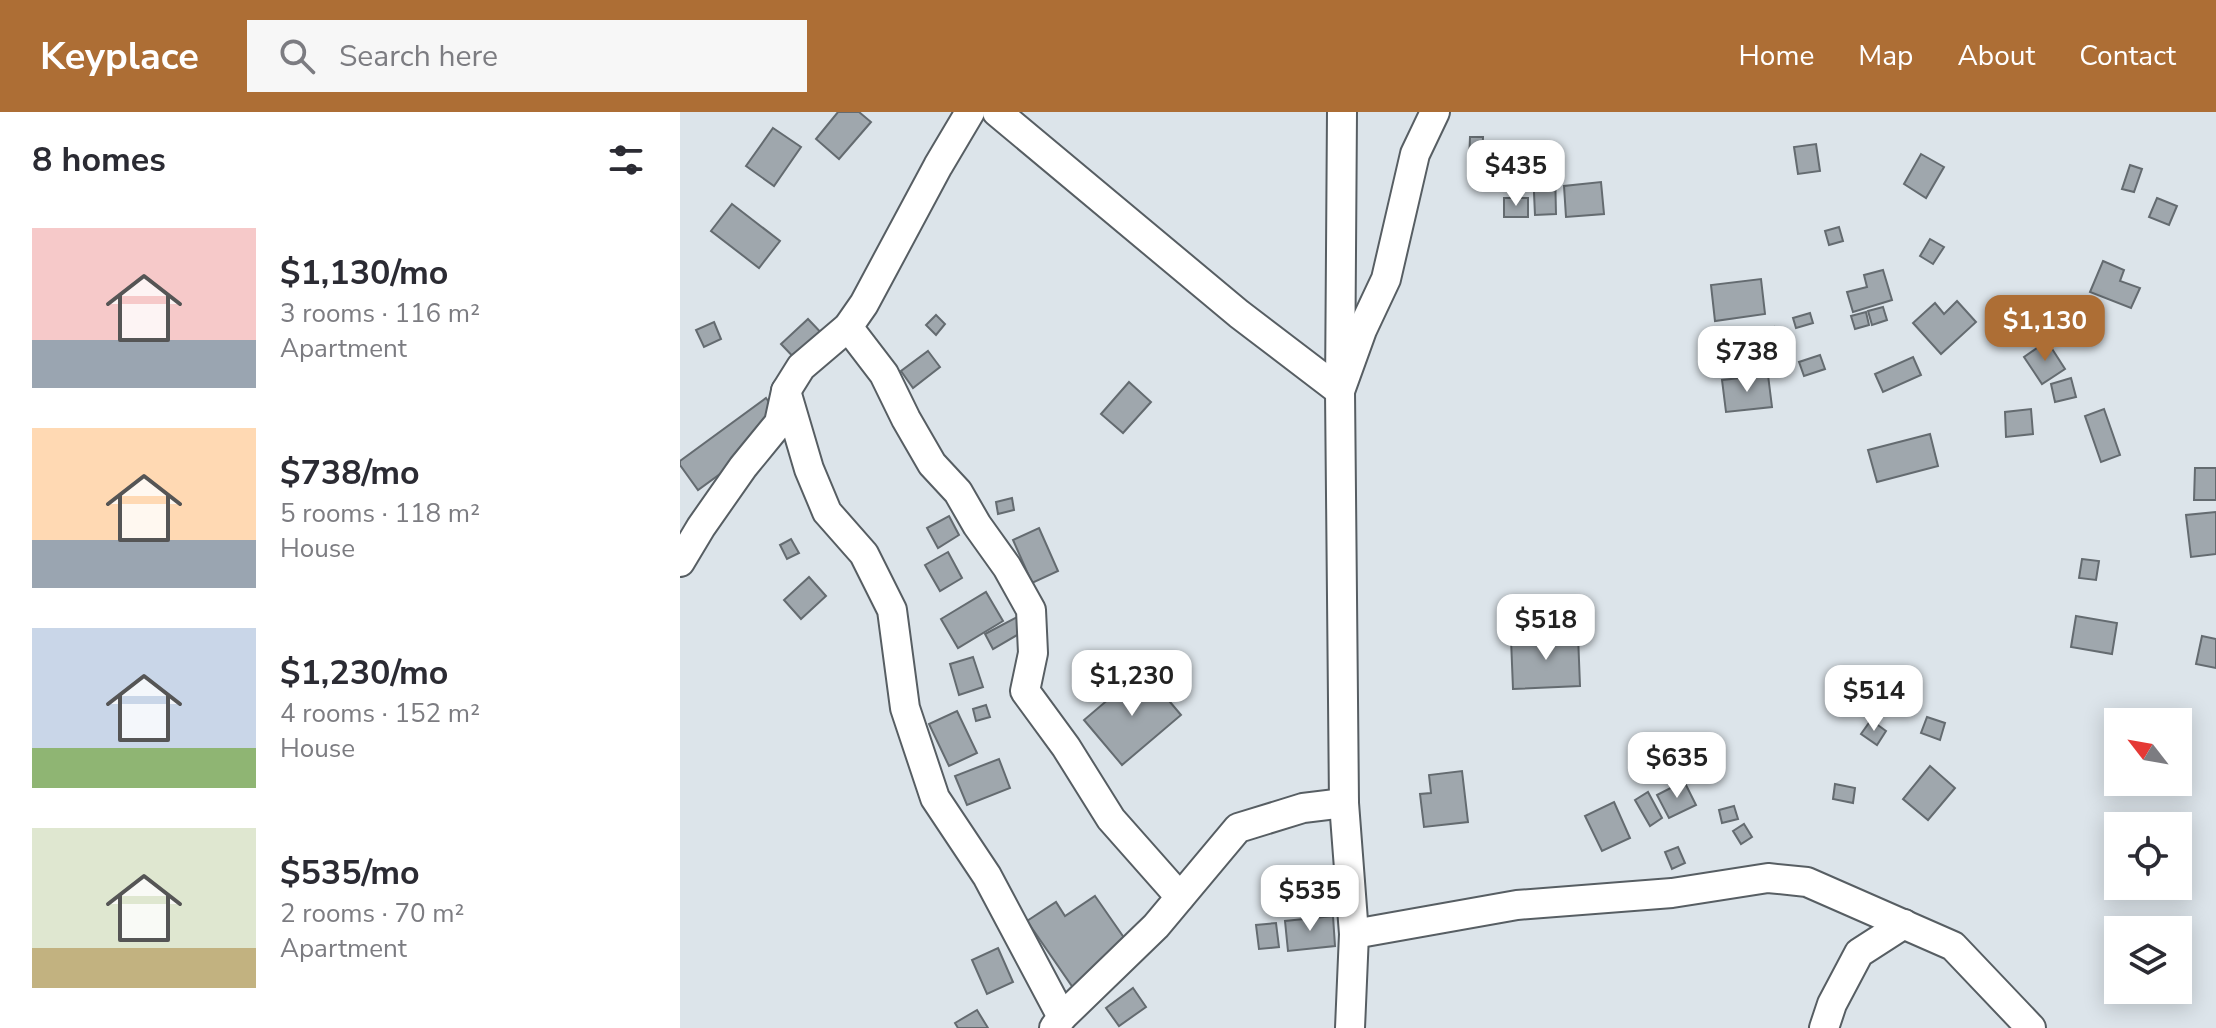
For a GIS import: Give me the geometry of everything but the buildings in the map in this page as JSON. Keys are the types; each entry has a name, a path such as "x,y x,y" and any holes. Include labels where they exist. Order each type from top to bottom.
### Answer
{"street":[{"path":"680,562 735,479 779,423 786,391 801,367 848,327 864,304 970,112"},
{"path":"997,112 1239,314 1340,391"},
{"path":"1342,112 1340,391 1344,803 1354,934 1350,1028"},
{"path":"1340,391 1362,330 1386,279 1415,154 1435,112"},
{"path":"848,327 884,374 932,464 958,492 1031,610 1033,653 1025,691 1066,747 1111,819 1180,897"},
{"path":"786,391 809,469 827,512 864,554 892,610 905,708 935,798 987,876 1058,1022 1156,926 1238,828 1303,808 1344,803"},
{"path":"1354,934 1517,905 1672,893 1768,878 1807,882 1953,946 2031,1028"},
{"path":"1824,1028 1832,1004 1859,953 1904,924"}]}
